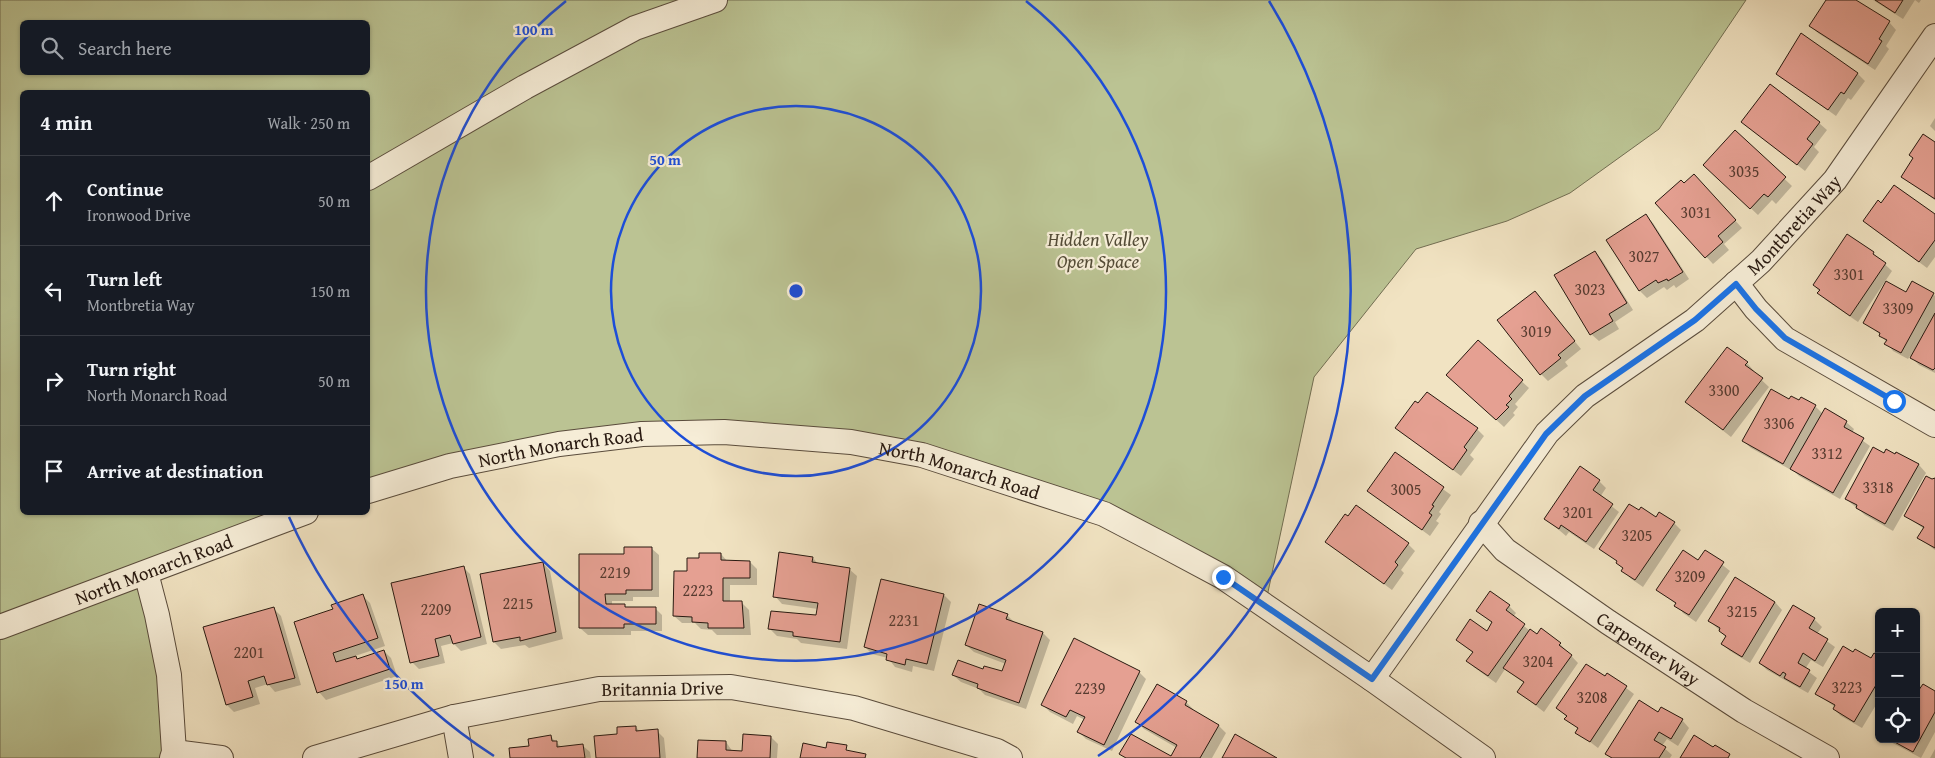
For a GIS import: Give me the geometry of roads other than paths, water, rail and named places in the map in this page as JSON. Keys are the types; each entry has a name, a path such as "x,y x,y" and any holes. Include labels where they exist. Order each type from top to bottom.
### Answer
{"street":[{"path":"370,177 525,87 635,28 716,0"},
{"name":"Montbretia Way","path":"1372,679 1546,434 1585,396 1695,320 1762,261 1836,180 1935,36"},
{"path":"1736,284 1756,309 1785,338 1935,425"},
{"name":"North Monarch Road","path":"370,490 450,466 559,444 642,434 724,432 851,442 922,455 1104,514 1223,577 1372,679 1482,758"},
{"name":"North Monarch Road","path":"0,627 298,515"},
{"name":"Carpenter Way","path":"1481,524 1505,550 1608,622 1744,711 1827,758"},
{"path":"146,573 169,675 173,755 221,758"},
{"name":"Britannia Drive","path":"315,758 454,717 599,689 731,687 854,708 997,751 1010,758"},
{"path":"454,717 461,758"}],"park label":[{"name":"Hidden Valley Open Space","path":"1098,250"}]}
